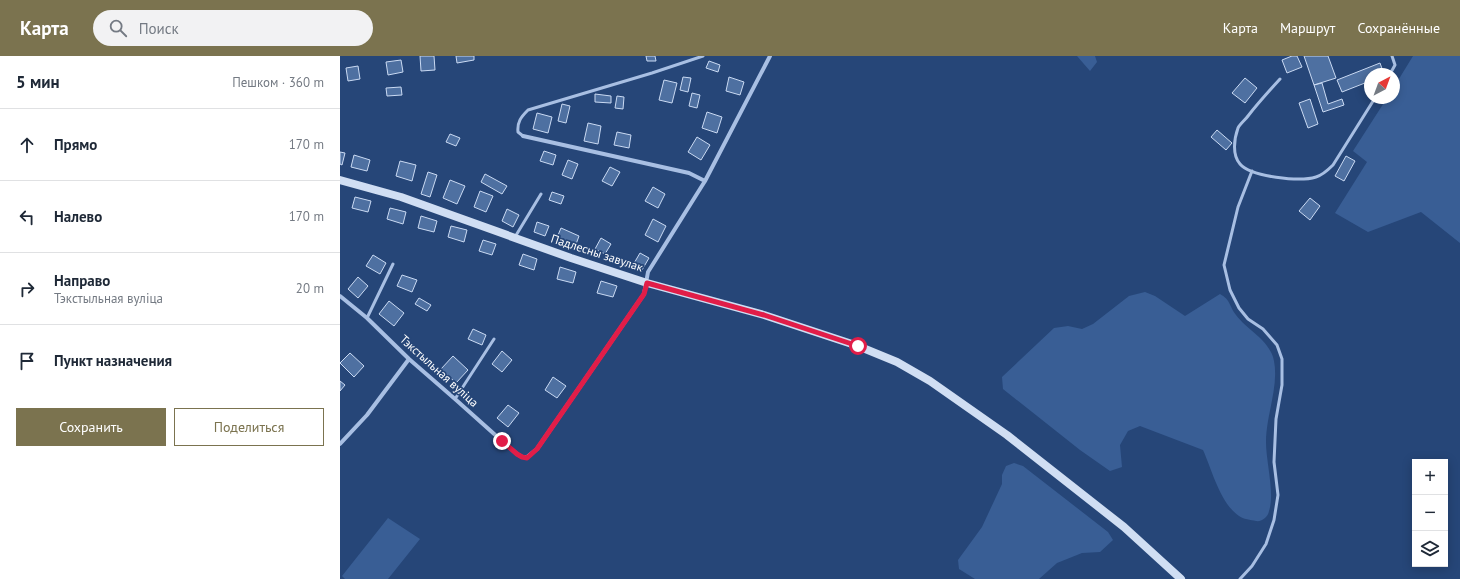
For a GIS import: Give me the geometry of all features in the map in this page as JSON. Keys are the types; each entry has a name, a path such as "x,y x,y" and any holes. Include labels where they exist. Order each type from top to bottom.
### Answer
{"street":[{"name":"Падлесны завулак","path":"340,180 401,197 571,258 647,283 648,272 704,181 770,56"},
{"path":"523,136 689,173 704,181"},
{"path":"647,283 764,315 858,346 897,362 930,381 1007,435 1124,527 1181,579"},
{"name":"Тэкстыльная вуліца","path":"340,296 367,318 409,359 517,454 527,458 537,449 644,294 647,283"},
{"path":"340,444 367,415 409,359"}],"lane":[{"path":"523,136 518,132 518,125 522,115 528,110 652,73 703,56"},
{"path":"1392,56 1395,65 1393,68"},
{"path":"1280,79 1239,128 1235,145 1235,155 1239,164 1247,170 1272,177 1302,179 1315,178 1324,174 1333,165 1371,104"},
{"path":"1240,579 1252,566 1266,544 1274,520 1278,495 1274,462 1276,419 1282,385 1282,359 1277,345 1263,329 1248,319 1239,308 1230,290 1224,265 1238,207 1252,171"},
{"path":"515,237 542,194"},
{"path":"367,318 394,264"},
{"path":"455,399 494,340"}],"shaded area":[{"path":"1077,56 1095,56 1097,62 1090,71"},
{"path":"1413,56 1460,56 1460,243 1421,212 1368,232 1335,213 1367,162 1353,151 1383,104 1400,104 1400,77"},
{"path":"1145,292 1155,296 1185,316 1220,294 1224,296 1241,320 1263,341 1272,354 1274,361 1275,381 1266,442 1271,487 1271,504 1266,517 1262,520 1256,521 1245,519 1232,510 1222,495 1203,450 1140,426 1128,431 1120,445 1122,467 1110,471 1080,450 1003,389 1002,377 1054,328 1068,326 1082,329 1093,324 1129,296"},
{"path":"1014,463 1023,466 1108,532 1113,540 1100,552 1082,553 1057,563 1039,579 975,579 959,569 958,560 982,527 1002,484 1002,475 1006,466"},
{"path":"388,518 420,539 388,579 345,579 342,576"}],"building":[{"path":"420,56 434,56 435,70 421,71"},
{"path":"456,56 474,56 474,60 457,63"},
{"path":"646,56 655,56 656,61 647,61"},
{"path":"1292,56 1297,56 1302,67 1287,73 1282,60"},
{"path":"1304,56 1328,56 1336,78 1314,85"},
{"path":"401,60 403,72 388,75 386,62"},
{"path":"709,61 720,65 718,72 706,68"},
{"path":"1380,63 1382,68 1367,68"},
{"path":"358,66 360,79 348,81 346,68"},
{"path":"1364,69 1364,83 1342,92 1337,80"},
{"path":"683,77 691,78 688,92 680,90"},
{"path":"729,77 744,82 740,95 726,91"},
{"path":"1245,78 1257,88 1245,103 1232,93"},
{"path":"664,80 677,83 672,103 659,100"},
{"path":"1322,83 1328,104 1342,99 1344,105 1323,112 1314,85"},
{"path":"401,87 402,95 387,96 386,88"},
{"path":"692,93 700,95 697,108 689,106"},
{"path":"595,94 611,96 611,103 595,102"},
{"path":"617,96 624,97 623,109 615,108"},
{"path":"1310,99 1318,124 1308,128 1299,103"},
{"path":"562,104 570,106 566,123 558,121"},
{"path":"707,112 722,117 717,133 702,128"},
{"path":"537,113 552,117 548,133 533,129"},
{"path":"588,123 601,126 598,144 584,141"},
{"path":"1217,130 1232,143 1226,150 1211,137"},
{"path":"617,132 631,135 629,148 614,145"},
{"path":"450,134 460,138 456,146 446,142"},
{"path":"697,137 710,145 701,160 688,152"},
{"path":"544,151 556,155 553,165 540,161"},
{"path":"340,152 345,153 342,165 340,164"},
{"path":"354,155 370,160 367,171 351,167"},
{"path":"1346,156 1355,161 1344,181 1335,176"},
{"path":"568,160 578,164 572,179 562,175"},
{"path":"400,161 416,165 412,181 396,176"},
{"path":"610,167 620,172 612,186 602,181"},
{"path":"428,172 437,175 430,197 421,194"},
{"path":"485,174 507,186 502,194 481,182"},
{"path":"450,180 465,186 457,204 443,198"},
{"path":"653,187 665,194 658,208 645,201"},
{"path":"480,191 493,196 486,212 474,207"},
{"path":"552,192 564,196 561,204 549,200"},
{"path":"355,197 371,201 368,212 352,208"},
{"path":"1310,198 1320,206 1310,220 1299,211"},
{"path":"390,208 406,212 403,224 387,219"},
{"path":"507,209 519,215 513,227 502,221"},
{"path":"421,216 437,221 434,232 418,228"},
{"path":"653,219 666,226 658,242 645,235"},
{"path":"537,222 549,226 545,236 534,232"},
{"path":"451,226 467,230 464,242 448,237"},
{"path":"561,228 579,236 575,247 556,240"},
{"path":"601,238 611,244 605,254 595,249"},
{"path":"483,240 496,244 492,255 479,251"},
{"path":"640,253 649,258 642,270 633,265"},
{"path":"523,254 537,259 534,270 519,265"},
{"path":"373,255 386,263 380,274 366,266"},
{"path":"560,267 576,272 573,283 557,279"},
{"path":"402,275 417,280 412,292 397,286"},
{"path":"358,277 368,286 358,298 348,289"},
{"path":"601,281 617,286 613,297 597,293"},
{"path":"419,298 431,305 427,311 415,304"},
{"path":"389,301 404,313 394,326 379,314"},
{"path":"473,329 486,335 482,345 468,339"},
{"path":"502,351 512,360 502,372 492,364"},
{"path":"350,353 364,366 354,377 340,363"},
{"path":"453,356 468,370 456,383 441,369"},
{"path":"553,377 566,386 557,398 545,390"},
{"path":"340,381 345,385 340,391"},
{"path":"508,405 519,413 508,427 497,418"}],"route":[{"path":"502,441 522,457 527,458 537,449 644,294 647,283 764,315 858,346"}]}
